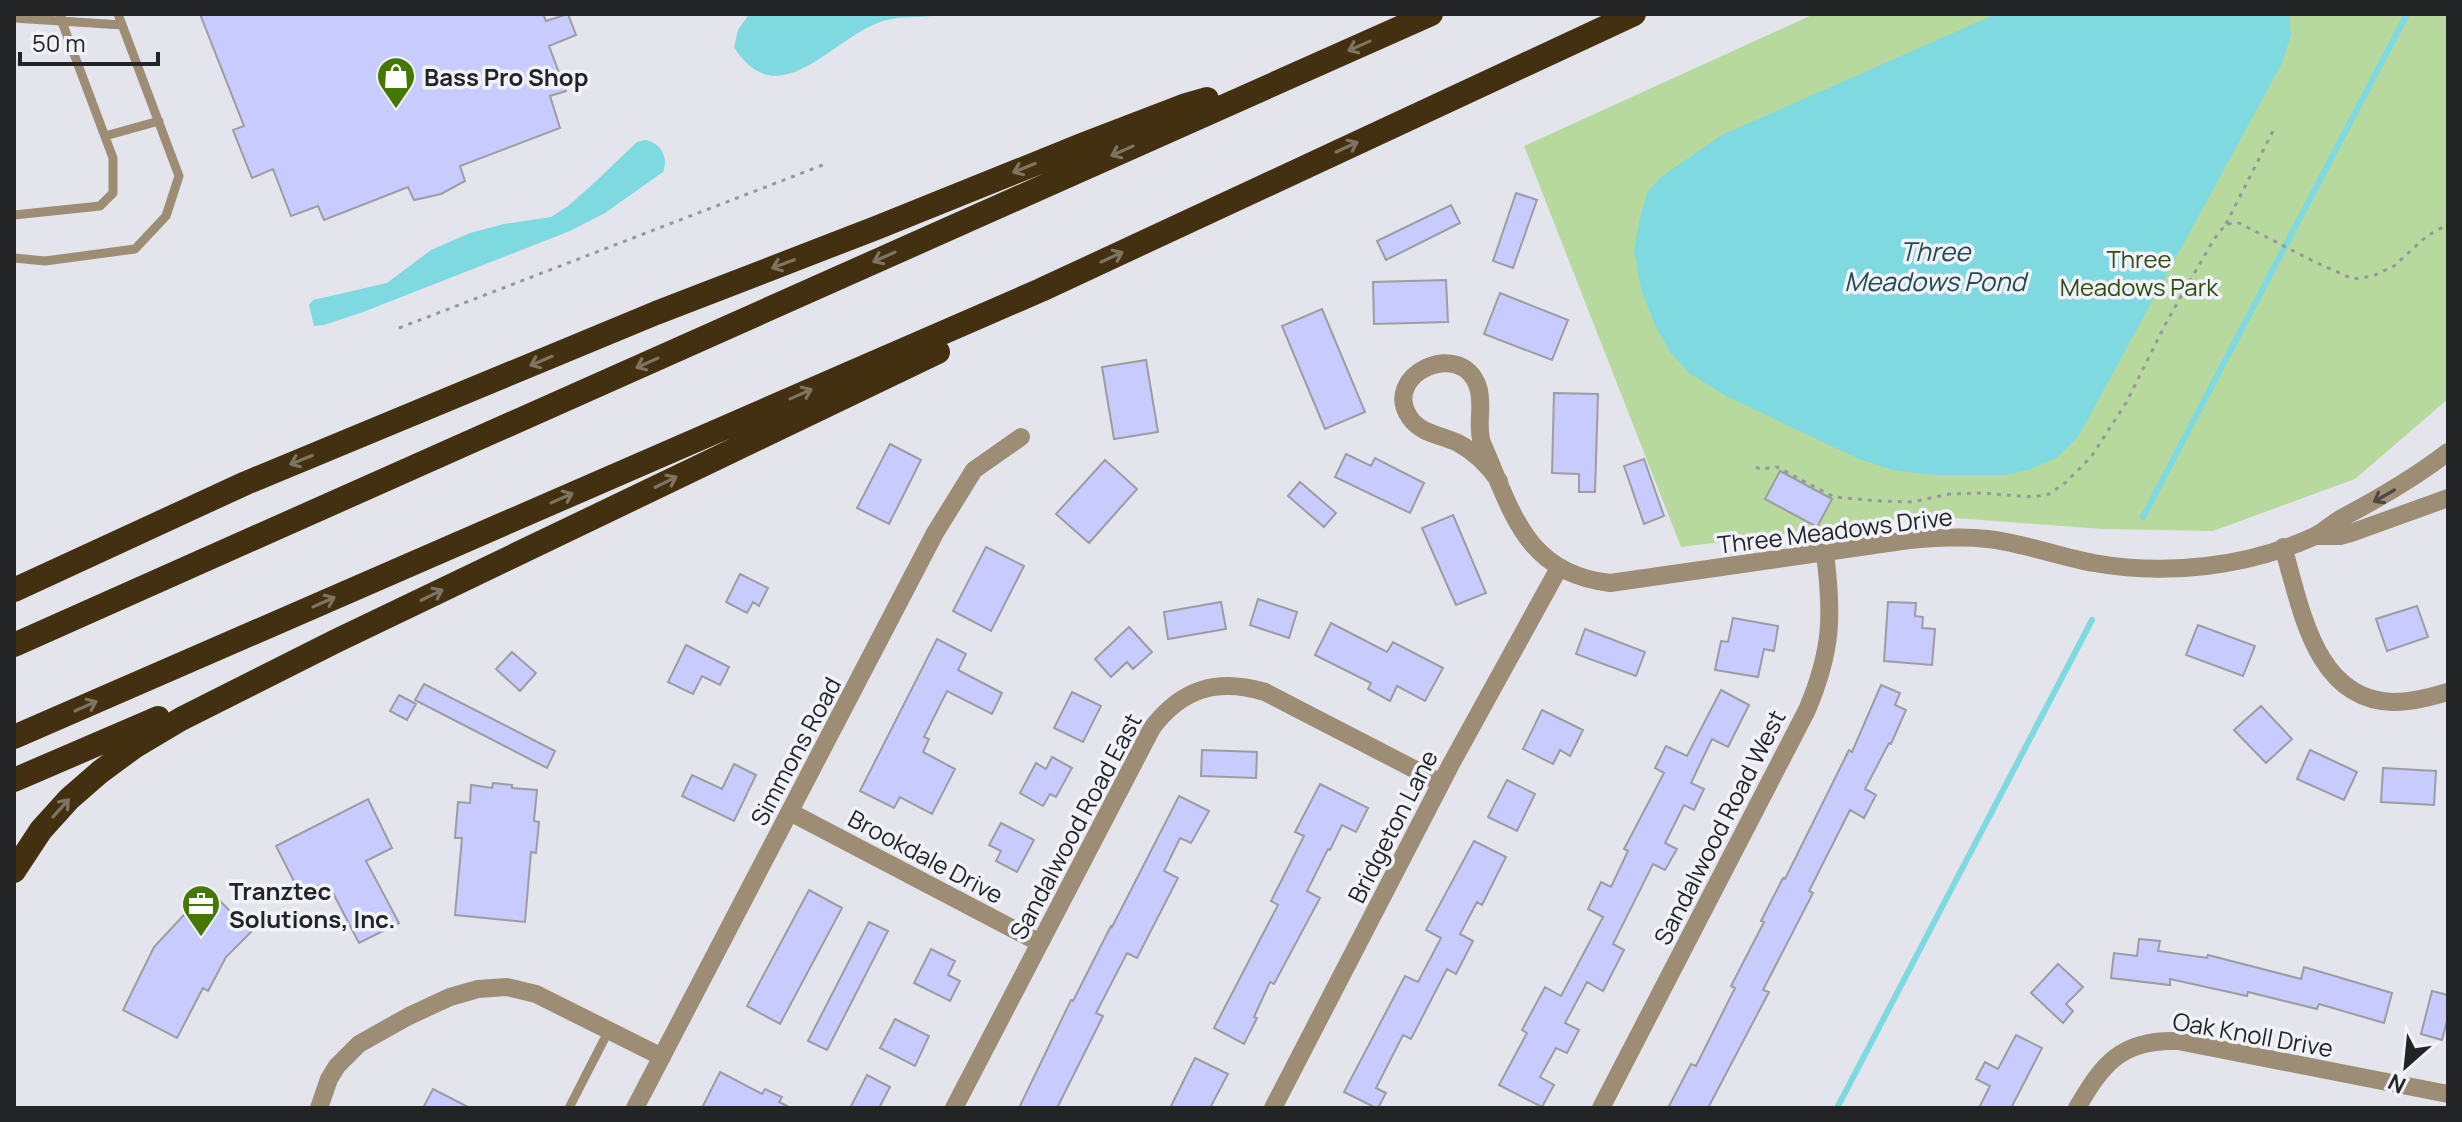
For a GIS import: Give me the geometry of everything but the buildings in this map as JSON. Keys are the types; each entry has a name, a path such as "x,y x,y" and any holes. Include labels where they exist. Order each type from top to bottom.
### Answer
{"highway":[{"path":"14,645 1431,14"},
{"path":"14,737 1041,290 1634,14"},
{"path":"14,590 246,483 656,313 1186,105 1283,79"},
{"path":"14,871 41,830 69,799 122,755 181,719 336,641 993,325 1018,310 1041,290"},
{"path":"14,780 336,641"}],"street":[{"name":"Three Meadows Drive","path":"1499,481 1484,462 1459,444 1427,431 1410,419 1403,401 1404,393 1416,374 1444,362 1467,372 1474,379 1480,398 1479,434 1527,540 1559,568 1588,580 1610,583 1909,540 1950,537 2000,541 2094,563 2135,569 2205,567 2246,559 2317,536 2351,533 2448,498"},
{"name":"Simmons Road","path":"635,1108 935,533 974,470 1021,437"},
{"name":"Three Meadows Drive","path":"2317,536 2336,521 2385,496 2448,452"},
{"path":"2283,547 2309,633 2318,654 2337,679 2363,695 2393,702 2448,692"},
{"name":"Sandalwood Road West","path":"1601,1108 1818,684 1830,630 1831,602 1825,554"},
{"name":"Bridgeton Lane","path":"1273,1108 1441,783 1559,568"},
{"name":"Sandalwood Road East","path":"954,1108 1152,728 1171,706 1195,692 1223,685 1251,688 1265,692 1441,783"},
{"name":"Brookdale Drive","path":"790,812 1040,943"},
{"path":"319,1108 337,1066 359,1044 450,997 478,989 507,987 536,994 662,1057"},
{"name":"Oak Knoll Drive","path":"2077,1108 2095,1076 2115,1058 2138,1046 2165,1041 2448,1094"}],"lane":[{"path":"14,258 45,261 135,249 166,216 179,176 118,14"},
{"path":"14,18 62,18 122,25"},
{"path":"14,215 100,206 113,193 113,158 62,18"},
{"path":"105,136 159,121"},
{"path":"569,1108 609,1030"}],"path":[{"path":"1756,467 1777,467 1834,497 1912,502 1949,494 2033,497 2049,494 2091,457 2126,403 2167,321 2214,239 2226,224 2275,127"},
{"path":"399,328 828,163"},
{"path":"2226,224 2239,223 2342,276 2362,279 2394,266 2427,236 2448,224"}],"green space":[{"name":"Three Meadows Park","path":"1814,14 2448,14 2448,399 2355,479 2213,531 2102,529 1929,516 1681,547 1524,146"}],"water":[{"path":"749,14 945,14 883,21 806,67 787,74 769,75 751,67 734,47 738,30"},
{"name":"Three Meadows Pond","path":"1996,14 2289,14 2291,35 2282,63 2078,437 2058,457 2007,475 1934,475 1893,470 1859,459 1726,396 1689,373 1670,352 1641,289 1634,250 1647,193 1661,177 1722,135"},
{"path":"651,141 662,152 665,162 663,172 605,213 570,231 363,312 314,326 309,305 313,300 387,283 431,250 470,233 551,217 568,206 637,142"}],"waterway":[{"path":"2143,517 2407,14"},
{"path":"1837,1108 2092,620"}],"place":[{"name":"Bass Pro Shop","path":"396,110"},
{"name":"Tranztec Solutions, Inc.","path":"201,938"}]}
